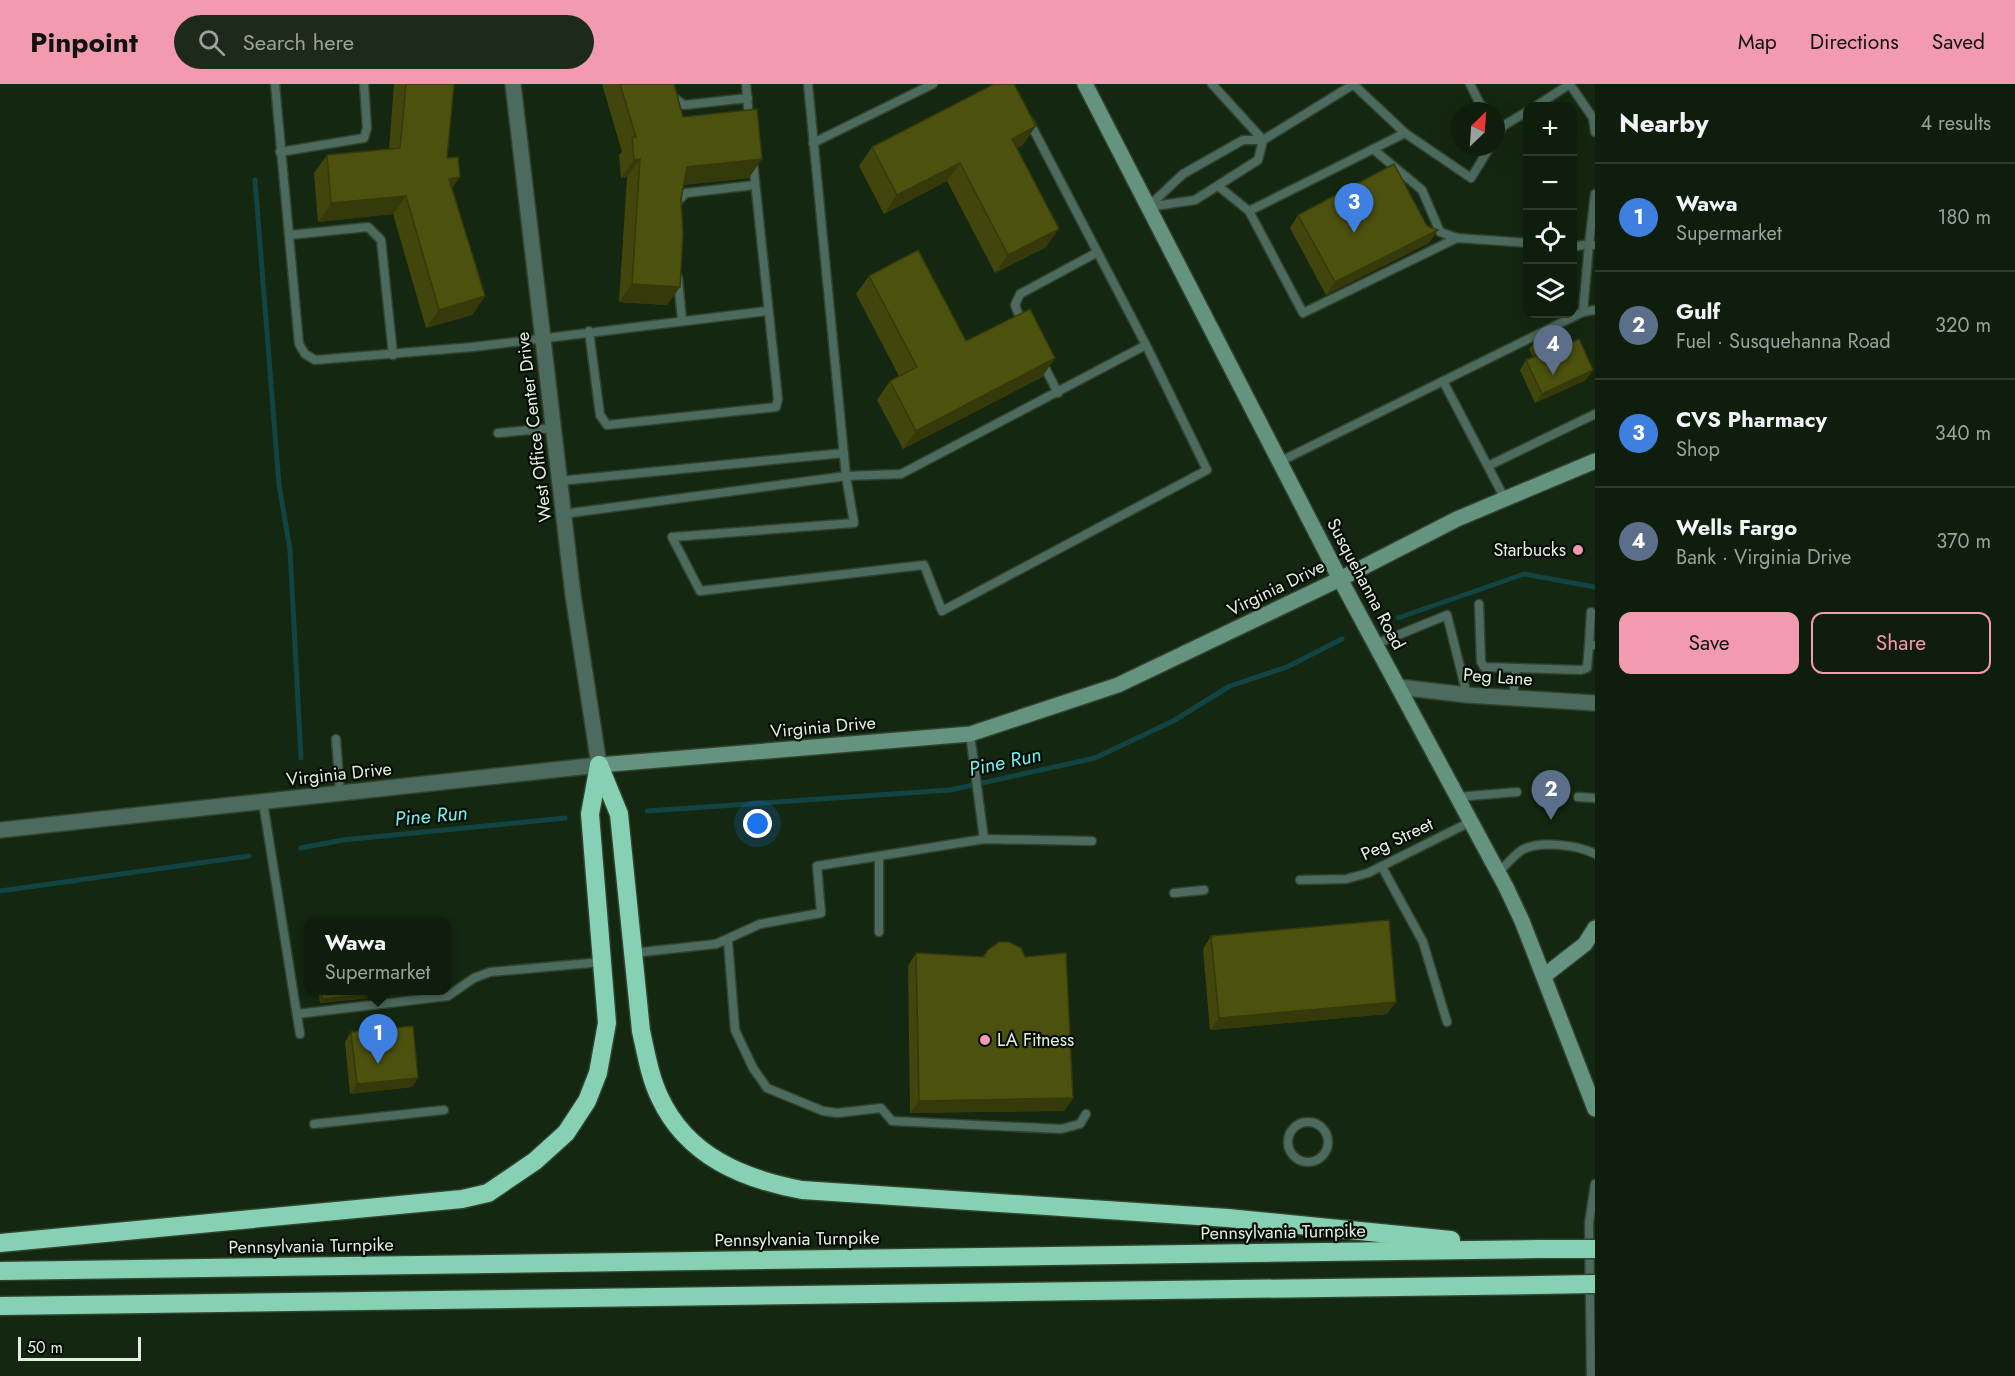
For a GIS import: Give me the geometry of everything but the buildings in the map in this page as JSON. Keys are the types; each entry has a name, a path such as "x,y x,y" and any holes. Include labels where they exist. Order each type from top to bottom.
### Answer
{"highway":[{"path":"599,765 619,814 641,1031 660,1098 698,1149 727,1168 762,1183 802,1190 1228,1218 1539,1249"},
{"path":"0,1243 462,1199 488,1193 535,1161 566,1133 587,1101 598,1073 607,1023 590,814 599,765"},
{"name":"Pennsylvania Turnpike","path":"0,1271 1595,1249"},
{"path":"0,1306 1595,1284"}],"main road":[{"name":"Susquehanna Road","path":"1085,84 1340,579 1522,921 1595,1109"},
{"name":"Virginia Drive","path":"599,765 970,734 1118,685 1340,579 1457,519 1595,461"},
{"path":"1544,976 1585,944 1595,928"}],"street":[{"name":"West Office Center Drive","path":"513,84 563,514 599,765"},
{"name":"Peg Lane","path":"1399,687 1467,695 1595,703"},
{"name":"Virginia Drive","path":"0,830 599,765"}],"lane":[{"path":"275,84 299,344 305,354 320,362 767,311"},
{"path":"280,152 364,138 367,128 364,84"},
{"path":"666,84 673,97 684,105 748,98"},
{"path":"746,84 750,131"},
{"path":"808,84 846,476 854,524 672,537 700,591 924,566 942,611 1207,470 1146,345 1026,116"},
{"path":"813,143 933,84"},
{"path":"1212,84 1263,140"},
{"path":"1148,207 1183,174 1243,140 1263,140 1353,84 1405,133 1471,178 1484,156"},
{"path":"1470,84 1479,102"},
{"path":"1542,102 1570,85 1593,118 1595,132"},
{"path":"1505,120 1523,113"},
{"path":"1249,211 1405,133"},
{"path":"1148,207 1195,200 1258,160 1263,140"},
{"path":"1373,149 1422,190 1440,232 1457,238 1523,243"},
{"path":"590,331 600,415 607,426 776,407 778,399 752,153"},
{"path":"674,212 676,202 686,193 755,185"},
{"path":"1218,186 1249,211 1303,314 1457,238"},
{"path":"1583,312 1592,244 1595,194"},
{"path":"289,235 368,227 381,240 393,355"},
{"path":"1577,246 1592,244"},
{"path":"1027,332 1015,305 1020,294 1096,253"},
{"path":"677,264 682,321"},
{"path":"1280,462 1583,312 1595,310"},
{"path":"563,514 846,476 902,474 1146,345"},
{"path":"1037,352 1058,393"},
{"path":"1443,381 1505,499"},
{"path":"1488,465 1595,414"},
{"path":"498,433 553,428"},
{"path":"560,481 844,453"},
{"path":"1479,604 1481,662 1484,667 1587,668 1592,645 1591,612"},
{"path":"1376,644 1447,615 1467,695"},
{"path":"1513,698 1516,669"},
{"path":"970,734 984,839"},
{"path":"336,739 340,793"},
{"path":"1457,798 1517,792"},
{"path":"1578,796 1595,798"},
{"path":"263,802 300,1034"},
{"name":"Peg Street","path":"1300,880 1346,879 1382,867 1470,822"},
{"path":"633,953 728,941 760,924 822,913 818,866 984,839 1092,842"},
{"path":"1498,873 1521,851 1542,845 1582,848 1595,854"},
{"path":"879,856 879,932"},
{"path":"1382,867 1423,942 1447,1022"},
{"path":"1174,893 1204,890"},
{"path":"728,941 735,1030 767,1088 823,1111 837,1113 881,1108 892,1121 1061,1129 1080,1124 1086,1114"},
{"path":"451,994 474,978 490,972 602,962"},
{"path":"297,1014 428,995 449,995"},
{"path":"314,1124 444,1110"},
{"path":"1309,1121 1323,1129 1328,1144 1321,1157 1306,1162 1292,1154 1288,1140 1295,1126 1309,1121"},
{"path":"1591,1376 1589,1223 1595,1184"}],"waterway":[{"path":"255,180 279,485 290,550 301,758"},
{"name":"Pine Run","path":"1398,618 1524,574 1595,587"},
{"name":"Pine Run","path":"647,811 950,790 1095,758 1173,721 1230,686 1287,667 1342,639"},
{"name":"Pine Run","path":"301,848 343,840 565,818"},
{"name":"Pine Run","path":"0,891 249,856"}],"place":[{"name":"CVS Pharmacy","path":"1354,233"},
{"name":"Wells Fargo","path":"1553,375"},
{"name":"Starbucks","path":"1578,550"},
{"name":"Gulf","path":"1551,820"},
{"name":"LA Fitness","path":"985,1040"},
{"name":"Wawa","path":"378,1064"}]}
